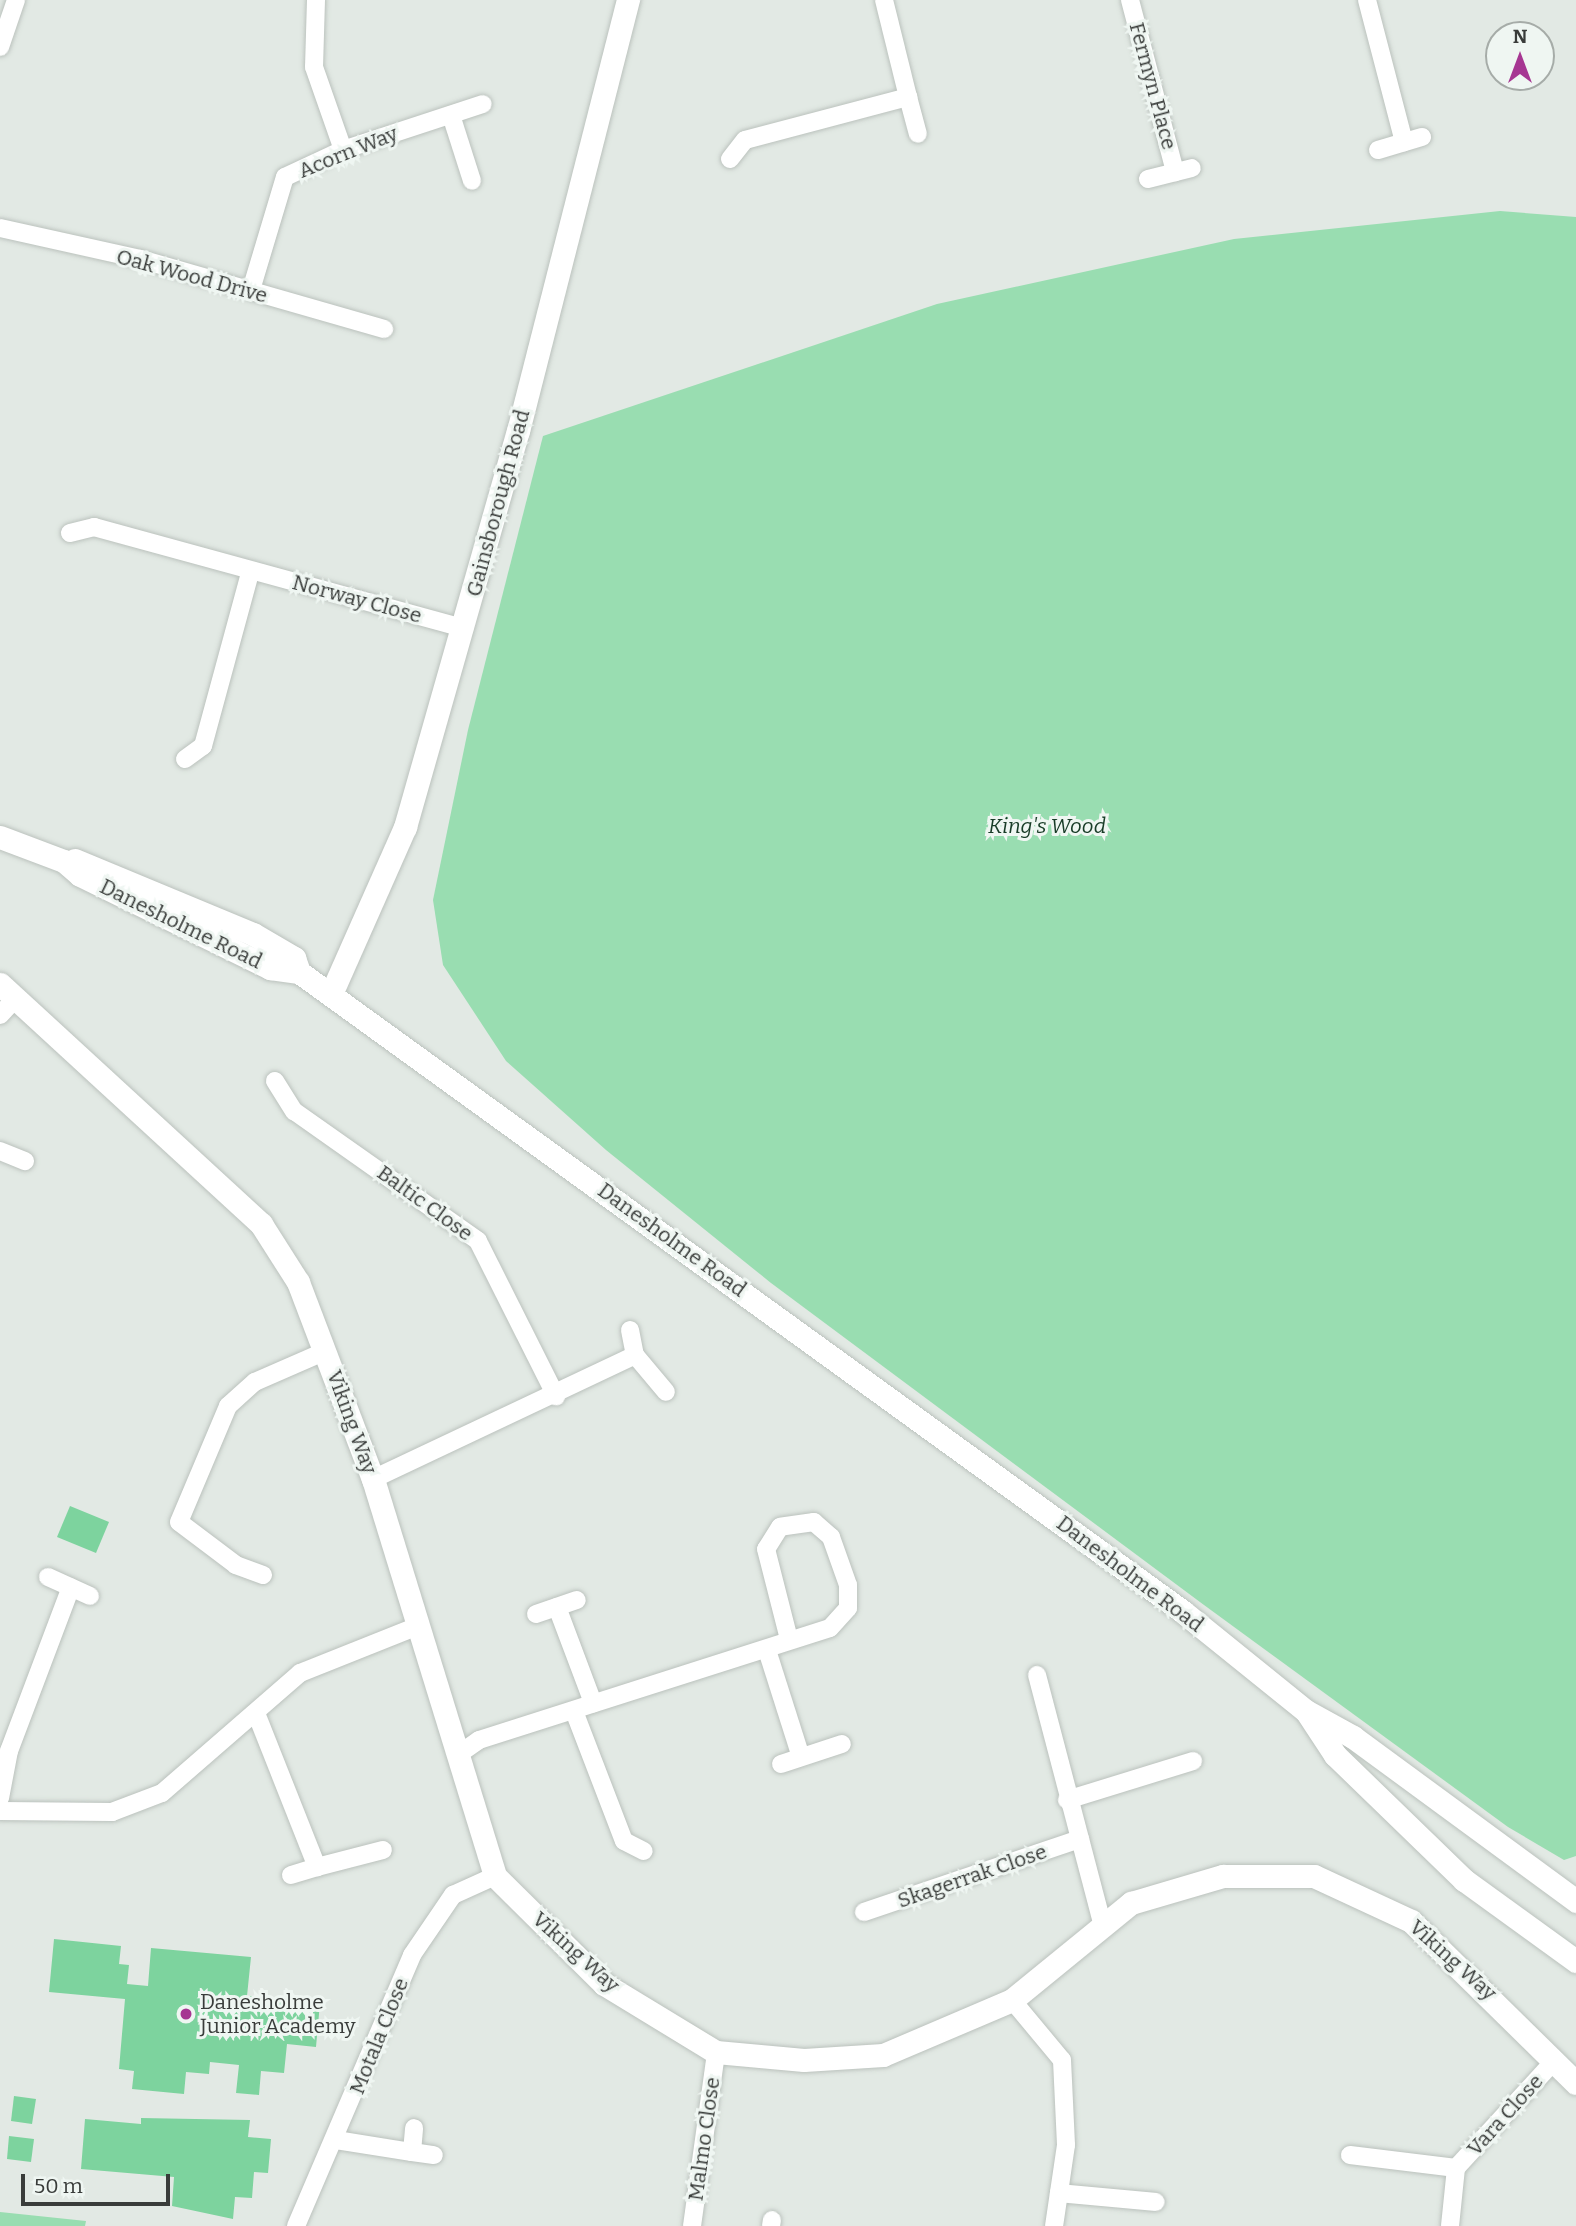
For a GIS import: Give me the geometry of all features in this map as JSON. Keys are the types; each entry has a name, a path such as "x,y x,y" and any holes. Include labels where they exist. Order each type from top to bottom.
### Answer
{"street":[{"path":"0,47 16,0"},
{"path":"316,0 314,67 342,150"},
{"name":"Gainsborough Road","path":"331,994 405,827 464,628 628,0"},
{"path":"884,0 918,134"},
{"name":"Fermyn Place","path":"1130,0 1184,170 1148,179"},
{"path":"1367,0 1404,142"},
{"path":"730,159 745,140 908,97"},
{"name":"Acorn Way","path":"250,290 280,185 342,150 483,104"},
{"path":"451,115 471,181"},
{"path":"1378,150 1422,137"},
{"name":"Oak Wood Drive","path":"0,228 250,290 384,329"},
{"name":"Norway Close","path":"70,533 94,527 250,573 464,628"},
{"path":"185,759 203,746 250,573"},
{"name":"Danesholme Road","path":"0,837 64,861 80,875 270,968 299,972 1170,1602 1306,1711 1353,1737 1576,1901"},
{"path":"0,1015 8,991"},
{"name":"Viking Way","path":"8,991 261,1224 298,1282 373,1479 418,1626 462,1752 495,1876 604,1984 716,2052 804,2060 883,2055 1012,2000 1102,1923 1169,1888 1223,1876 1314,1876 1411,1921 1576,2083"},
{"name":"Baltic Close","path":"275,1081 295,1111 478,1241 556,1396"},
{"path":"0,1151 25,1161"},
{"path":"630,1329 635,1355 666,1392"},
{"path":"263,1575 236,1565 179,1522 228,1406 255,1382 326,1351"},
{"path":"373,1479 556,1396 635,1355"},
{"path":"462,1752 479,1740 830,1628 848,1608 838,1554 814,1522 780,1527 766,1549 789,1639"},
{"path":"48,1577 90,1596"},
{"path":"0,1798 9,1751 71,1587"},
{"path":"536,1614 577,1600"},
{"path":"557,1607 593,1703"},
{"path":"0,1811 113,1812 162,1793 300,1673 418,1626"},
{"path":"767,1650 801,1757"},
{"path":"1037,1675 1067,1800 1102,1923"},
{"path":"574,1711 624,1841 644,1851"},
{"name":"Danesholme Road","path":"1306,1711 1335,1755 1464,1880 1576,1959"},
{"path":"256,1713 317,1867"},
{"path":"781,1764 842,1744"},
{"path":"1067,1800 1193,1761"},
{"name":"Skagerrak Close","path":"864,1912 1080,1839"},
{"path":"291,1875 383,1850"},
{"name":"Motala Close","path":"296,2226 336,2140 412,1955 438,1910 453,1895 495,1876"},
{"path":"1012,2000 1062,2060 1068,2095 1054,2226"},
{"name":"Malmo Close","path":"692,2226 716,2052"},
{"name":"Vara Close","path":"1450,2226 1456,2168 1554,2061"},
{"path":"412,2152 414,2128"},
{"path":"336,2140 434,2155"},
{"name":"Vara Close","path":"1350,2155 1456,2168"},
{"path":"1059,2193 1156,2202"}],"green space":[{"name":"King's Wood","path":"1500,211 1576,217 1576,1856 1564,1860 1508,1827 1204,1605 771,1283 606,1150 506,1061 443,965 433,900 468,730 543,436 937,304 1234,239"},
{"path":"0,2212 86,2221 85,2226 0,2226"}],"building":[{"path":"70,1506 109,1522 96,1553 57,1537"},
{"path":"54,1939 121,1946 119,1964 129,1965 127,1984 148,1986 151,1948 251,1957 247,1996 320,2003 316,2047 287,2044 284,2073 261,2071 259,2095 236,2093 239,2065 210,2062 209,2074 186,2072 184,2094 132,2089 134,2071 119,2069 125,1999 49,1992"},
{"path":"14,2096 36,2099 32,2124 11,2121"},
{"path":"141,2118 250,2120 248,2137 271,2139 268,2173 254,2172 252,2198 235,2197 233,2219 172,2206 174,2177 81,2169 85,2119 141,2124"},
{"path":"9,2136 34,2139 31,2162 7,2159"}],"place":[{"name":"Danesholme Junior Academy","path":"186,2014"}]}
